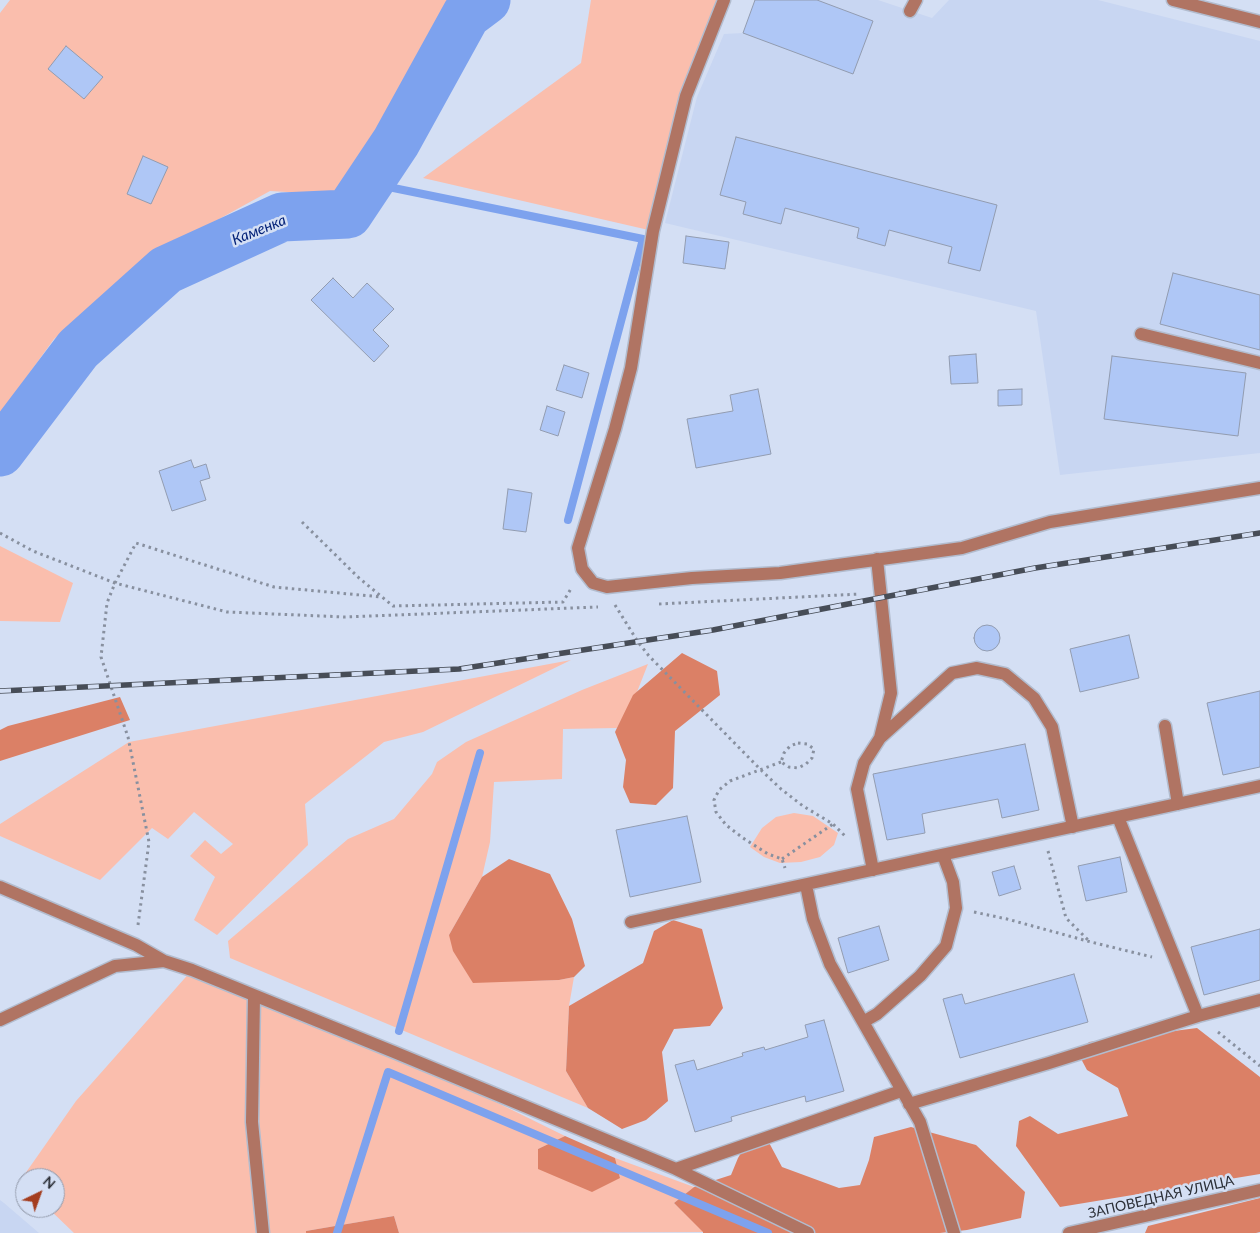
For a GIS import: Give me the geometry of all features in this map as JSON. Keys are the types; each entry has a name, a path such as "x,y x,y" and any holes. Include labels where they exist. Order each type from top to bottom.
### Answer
{"street":[{"path":"724,0 686,96 653,231 631,368 615,429 578,548 582,570 593,583 607,587 692,578 780,573 962,548 1050,522 1260,488"},
{"path":"1174,0 1260,22"},
{"path":"1141,334 1260,363"},
{"path":"877,559 891,693 880,738"},
{"path":"873,870 857,788 864,763 880,738 952,673 977,668 1005,674 1034,698 1052,727 1074,826"},
{"path":"1164,726 1178,804"},
{"path":"631,922 1260,786"},
{"path":"1118,817 1198,1016"},
{"path":"863,1022 877,1014 920,976 946,946 956,908 953,882 943,855"},
{"path":"806,885 814,919 830,964 920,1122 954,1233"},
{"path":"0,887 136,945 164,961 192,970 254,997 394,1052 676,1169 808,1233"},
{"path":"0,1020 115,966 164,961"},
{"path":"254,997 252,1122 263,1233"},
{"path":"909,1104 1198,1016 1260,1000"},
{"path":"676,1169 901,1091"},
{"name":"ЗАПОВЕДНАЯ УЛИЦА","path":"1068,1233 1110,1229 1260,1190"}],"path":[{"path":"302,522 359,578 393,606 564,602 582,570"},
{"path":"0,534 32,551 115,583 228,612 345,618 624,606"},
{"path":"136,945 149,842 128,737 101,658 107,603 115,583 136,543 274,588 382,597"},
{"path":"607,587 615,606 649,656 781,789 802,806 833,824 848,840"},
{"path":"652,604 918,591"},
{"path":"781,762 789,767 798,768 812,758 814,749 807,744 798,743 790,746 784,753 781,762 730,781 720,790 714,800 716,812 726,824 743,838 768,854 782,859"},
{"path":"782,859 833,824"},
{"path":"1043,833 1066,918 1091,942"},
{"path":"782,859 792,888"},
{"path":"956,908 1007,919 1168,961 1181,973"},
{"path":"1198,1016 1260,1066"}],"shaded area":[{"path":"10,0 457,0 379,138 338,195 270,191 159,252 54,339 0,414 0,13"},
{"path":"591,0 722,0 686,96 653,231 423,178 581,63"},
{"path":"755,0 878,0 932,18 949,0 1098,0 1260,41 1260,453 1060,475 1036,311 665,223 697,97 724,34 743,33"},
{"path":"0,546 73,583 60,622 0,621"},
{"path":"682,653 717,671 720,695 675,731 673,788 656,805 630,803 623,787 626,760 615,732 633,695"},
{"path":"571,660 423,732 384,742 305,804 308,845 217,935 194,920 215,877 190,856 205,840 221,854 233,844 194,812 168,839 152,828 100,880 0,836 0,824 129,742"},
{"path":"648,664 637,692 617,728 563,729 562,779 494,782 490,842 482,877 449,935 527,981 559,980 574,977 569,1006 566,1071 588,1108 230,958 228,941 348,839 394,819 432,774 437,762 466,742 582,690"},
{"path":"120,697 130,720 0,761 0,730 8,726"},
{"path":"794,813 813,816 838,833 834,845 820,857 801,862 780,863 764,857 750,847 762,828 776,817"},
{"path":"509,859 550,874 572,919 585,966 574,977 559,980 473,983 453,951 449,935 482,877"},
{"path":"673,920 702,929 723,1008 710,1026 674,1029 662,1052 668,1101 646,1120 622,1129 588,1108 566,1071 569,1006 643,963 654,931"},
{"path":"192,970 394,1052 565,1136 538,1149 620,1178 615,1158 694,1187 674,1203 704,1232 399,1233 394,1216 306,1231 306,1233 74,1233 58,1218 65,1218 65,1168 29,1168 76,1101"},
{"path":"1197,1028 1260,1077 1260,1174 1060,1207 1016,1146 1019,1121 1030,1116 1058,1134 1128,1116 1118,1088 1087,1070 1079,1055 1089,1042"},
{"path":"911,1127 976,1145 1025,1192 1021,1218 967,1230 940,1233 703,1233 674,1203 694,1187 731,1175 748,1141 766,1137 782,1167 839,1188 860,1185 869,1160 874,1137"},
{"path":"565,1136 615,1158 620,1178 592,1192 538,1169 538,1149"},
{"path":"1260,1198 1260,1232 1145,1233 1148,1226"},
{"path":"0,1200 15,1212 15,1218 22,1218 39,1233 0,1233"},
{"path":"394,1216 399,1233 306,1233 306,1231"}],"building":[{"path":"755,0 817,0 873,21 853,74 743,33"},
{"path":"66,46 103,77 84,99 48,69"},
{"path":"736,137 997,205 980,271 948,263 952,247 889,230 885,246 857,238 859,228 785,208 781,224 743,214 746,202 720,195"},
{"path":"143,156 168,167 151,204 127,194"},
{"path":"686,236 729,242 725,269 683,263"},
{"path":"1173,273 1260,295 1260,350 1160,324"},
{"path":"333,278 353,298 367,283 394,309 373,330 389,346 374,362 311,300"},
{"path":"976,354 978,383 951,384 949,356"},
{"path":"1112,356 1246,373 1238,436 1104,419"},
{"path":"564,365 589,373 582,398 556,390"},
{"path":"758,389 771,454 696,468 687,419 733,411 730,395"},
{"path":"1022,389 1022,405 998,406 998,390"},
{"path":"547,406 565,412 558,436 540,430"},
{"path":"191,460 194,468 206,464 210,478 200,481 206,500 172,511 159,471"},
{"path":"508,489 532,493 526,532 503,529"},
{"path":"987,625 996,629 1000,638 996,647 987,651 978,647 974,638 978,629"},
{"path":"1129,635 1139,678 1080,692 1070,649"},
{"path":"1260,691 1260,767 1223,775 1207,703"},
{"path":"1025,744 1039,810 1002,818 998,799 931,812 922,814 925,833 887,840 873,774"},
{"path":"687,816 701,882 630,897 616,830"},
{"path":"1120,857 1127,892 1086,901 1078,866"},
{"path":"1014,866 1021,889 999,896 992,872"},
{"path":"879,926 889,960 848,973 838,938"},
{"path":"1260,929 1260,980 1204,995 1191,947"},
{"path":"1074,974 1088,1022 960,1058 943,999 962,994 965,1004"},
{"path":"824,1020 844,1091 806,1102 805,1096 731,1117 732,1121 695,1132 675,1065 694,1060 697,1070 743,1056 742,1053 764,1047 765,1050 808,1037 805,1025"}],"waterway":[{"name":"Каменка","path":"0,452 78,349 166,270 282,217 348,214 396,142 466,15 486,0"},
{"path":"369,183 643,239 568,520"},
{"path":"399,1031 480,753"},
{"path":"337,1233 388,1072 768,1233"}],"railway":[{"path":"0,691 459,669 713,630 1035,568 1260,533"}]}
